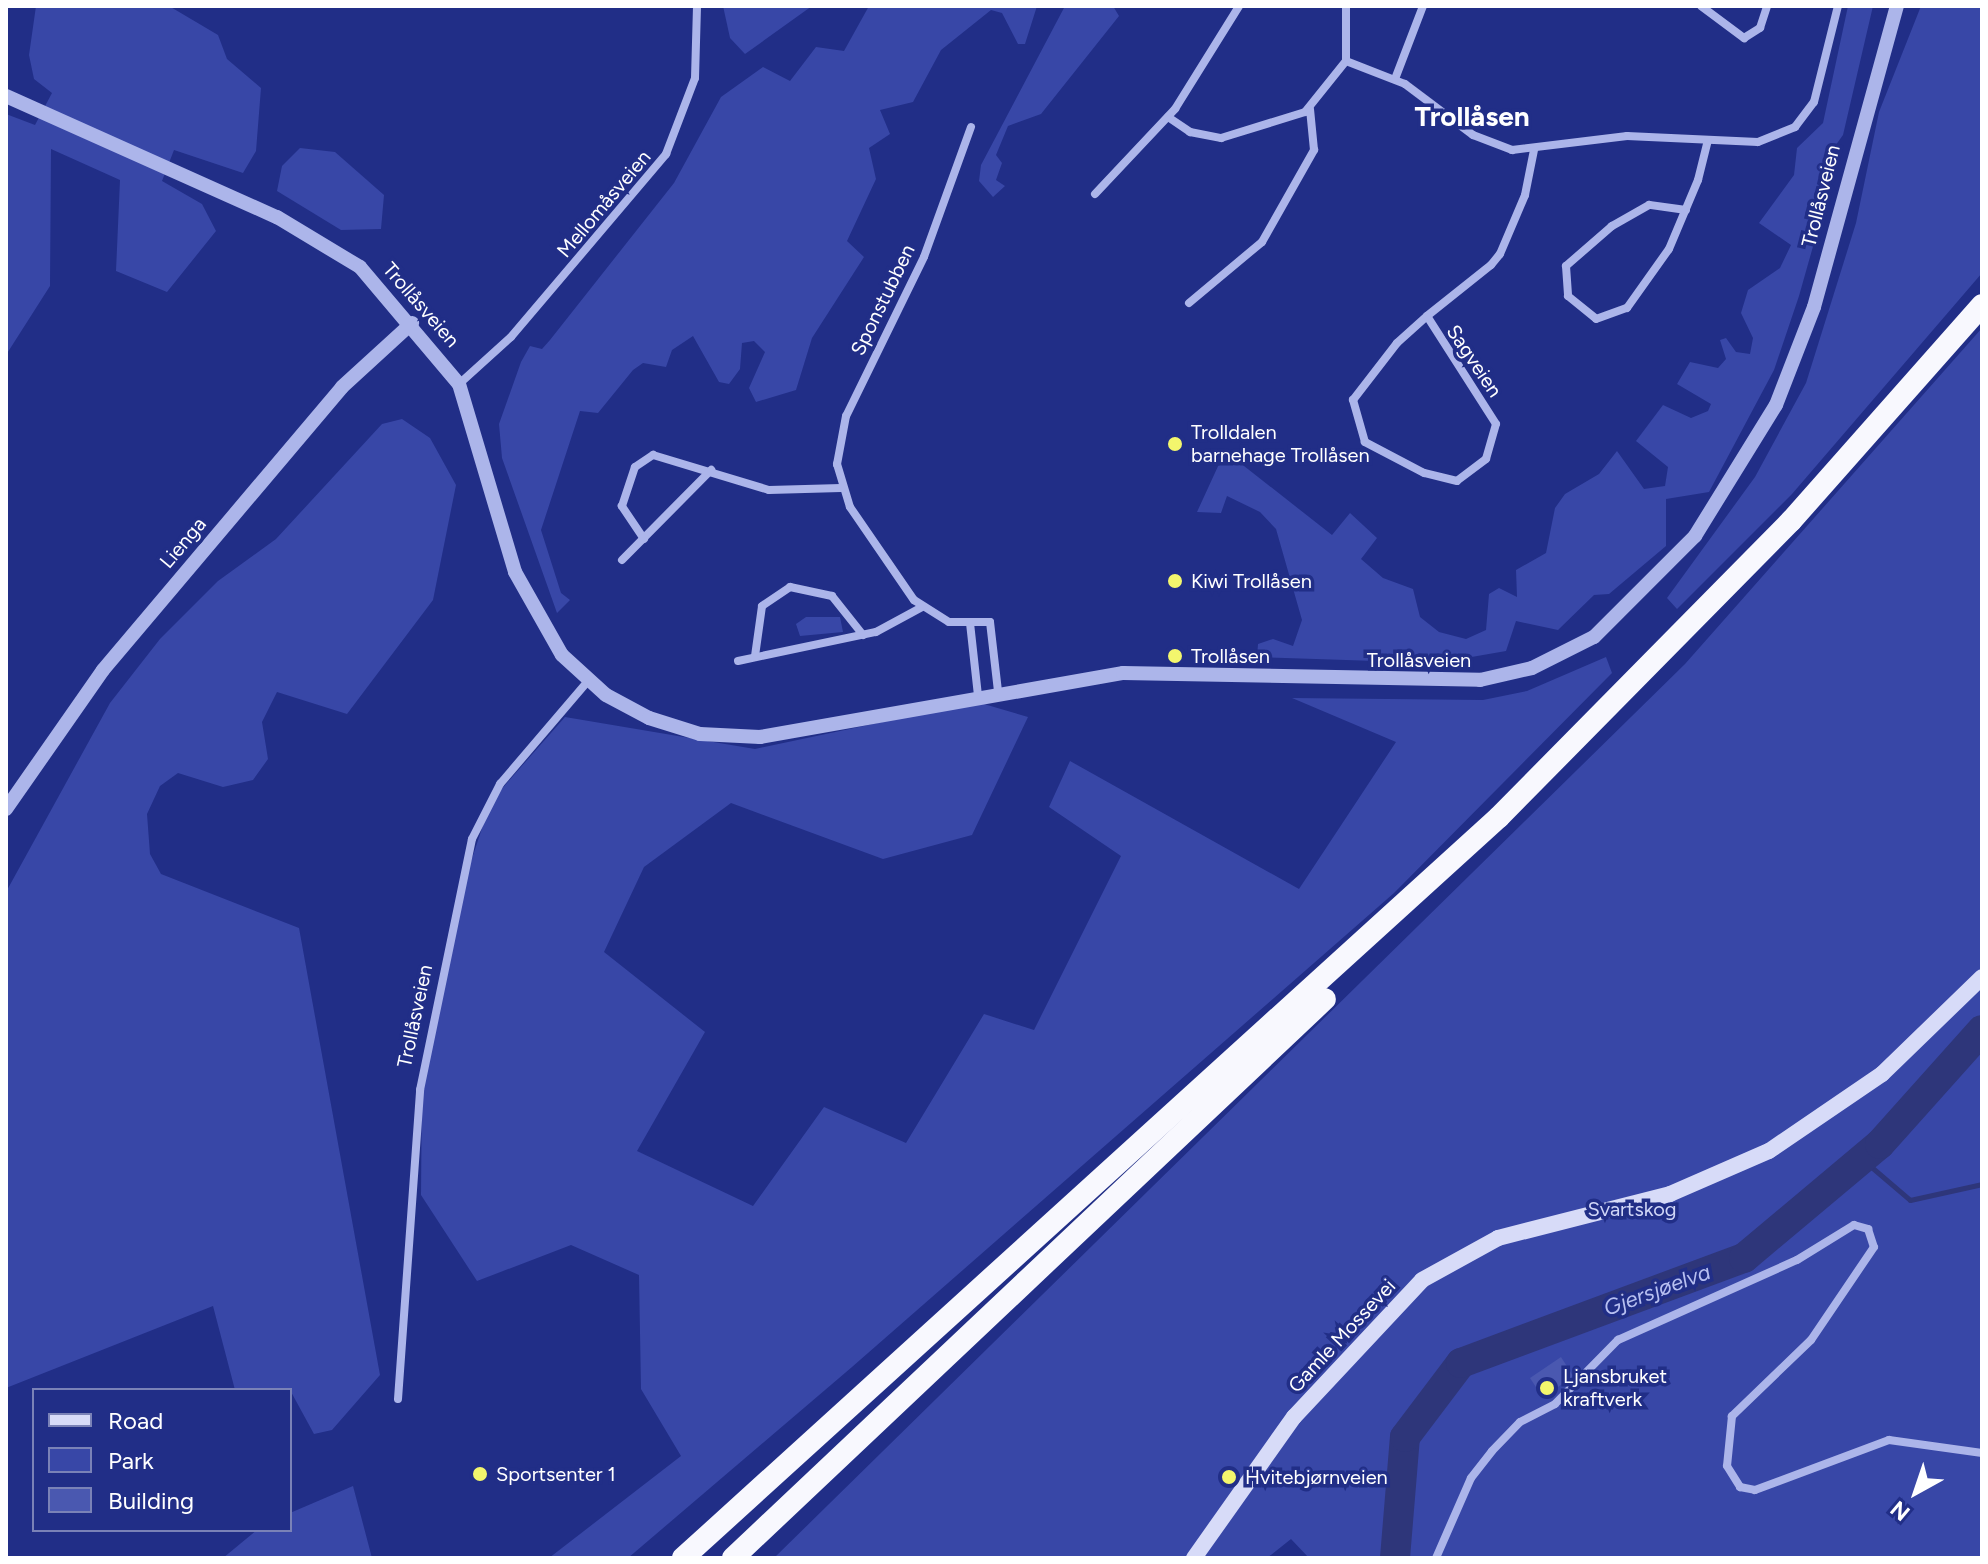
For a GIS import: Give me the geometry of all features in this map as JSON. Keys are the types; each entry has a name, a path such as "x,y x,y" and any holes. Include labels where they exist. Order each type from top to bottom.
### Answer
{"highway":[{"path":"683,1558 1499,817 1770,543 1982,305"},
{"path":"733,1558 1608,730 1982,326"}],"main road":[{"name":"Gamle Mossevei","path":"1194,1558 1294,1417 1422,1280 1498,1238 1670,1194 1769,1151 1882,1074 1982,977"}],"street":[{"name":"Mellomåsveien","path":"459,384 519,328 666,154 695,78 697,6"},
{"path":"1095,194 1168,117 1239,6"},
{"path":"1168,117 1190,132 1221,138 1310,109 1346,61 1346,6"},
{"path":"1395,79 1423,6"},
{"path":"1701,6 1744,38 1760,28 1767,6"},
{"path":"1346,61 1395,79 1488,143 1534,150 1603,137 1768,140 1800,121 1820,88 1838,6"},
{"name":"Trollåsveien","path":"6,96 332,247 412,323 459,384 522,590 551,640 588,681 649,718 741,738 797,734 998,691 1171,670 1480,680 1553,660 1611,625 1710,516 1776,405 1817,296 1897,6"},
{"path":"1189,303 1262,242 1314,150 1310,109"},
{"name":"Sponstubben","path":"922,607 841,488 837,452 846,416 924,257 971,127"},
{"path":"1686,210 1649,205 1612,226 1566,266 1568,296 1596,319 1623,313 1655,275 1686,210 1708,140"},
{"name":"Sagveien","path":"1427,316 1496,424 1486,459 1457,481 1380,452 1360,437 1353,417 1362,383 1427,316 1500,254 1525,195 1534,150"},
{"name":"Lienga","path":"6,809 123,646 342,387 412,323"},
{"path":"644,539 622,506 639,462 660,454 769,490 841,488"},
{"path":"622,560 711,470"},
{"path":"755,656 762,606 790,587 832,596 863,635"},
{"path":"738,661 863,635 922,607 970,623 990,622 998,691"},
{"path":"970,623 978,695"},
{"name":"Trollåsveien","path":"398,1399 420,1090 472,839 500,784 588,681"},
{"path":"1436,1558 1471,1478 1492,1451 1520,1422 1555,1404 1618,1340 1797,1260 1854,1225 1868,1229 1874,1247 1811,1340 1732,1416 1727,1466 1740,1487 1755,1490 1889,1440 1982,1453"}],"green space":[{"path":"36,6 169,6 218,35 227,59 261,88 256,151 243,173 174,150 162,181 202,204 216,231 167,292 116,271 120,180 51,149 50,286 6,355 6,114 35,125 52,93 34,79 29,55"},
{"path":"723,6 812,6 745,54 730,38"},
{"path":"869,6 1037,6 1025,44 1018,44 1002,13 991,10 941,50 913,102 880,110 890,134 869,148 876,179 847,241 864,257 812,338 796,390 756,402 749,388 765,352 754,341 742,343 740,369 729,384 719,382 693,336 672,350 666,367 643,363 633,370 598,413 580,411 541,530 561,593 570,600 557,613 502,458 499,424 521,362 530,346 542,349 550,340 674,183 721,97 763,67 790,81 816,47 844,51"},
{"path":"1065,6 1113,6 1119,16 1041,114 1008,126 996,155 1002,163 996,180 1005,186 993,197 979,181 981,165"},
{"path":"1848,6 1873,6 1843,135 1820,167 1825,204 1799,296 1774,370 1709,492 1666,499 1666,546 1609,594 1594,595 1558,630 1516,621 1506,651 1437,663 1257,657 1258,644 1273,639 1293,646 1302,620 1276,529 1260,512 1227,496 1221,513 1197,512 1225,451 1332,535 1350,513 1377,538 1361,559 1383,578 1413,589 1420,617 1439,632 1466,639 1486,630 1489,594 1499,588 1517,597 1516,570 1546,553 1555,508 1565,494 1599,474 1617,451 1644,489 1665,486 1668,467 1636,441 1663,405 1691,418 1708,411 1711,404 1677,384 1690,362 1718,368 1726,359 1720,340 1726,338 1736,352 1750,354 1753,338 1741,313 1748,290 1780,268 1791,245 1759,223 1794,175 1797,148 1823,123"},
{"path":"1921,6 1982,6 1982,273 1792,494 1677,609 1667,598 1755,477 1806,383 1856,223 1879,112"},
{"path":"300,148 335,152 384,195 381,229 341,230 277,191 282,166"},
{"name":"Svartskog","path":"1982,328 1982,1558 1309,1558 1291,1539 1267,1558 774,1558 1685,664"},
{"path":"402,419 430,438 456,485 433,600 347,714 277,692 262,722 268,759 253,780 223,787 178,773 160,786 147,814 150,854 161,874 299,928 380,1375 332,1430 314,1434 292,1394 292,1388 234,1388 213,1306 6,1388 6,892 110,703 160,639 218,581 276,539 382,424"},
{"path":"806,617 840,617 843,632 800,636 796,624"},
{"path":"1606,657 1612,673 1394,893 852,1367 628,1558 549,1558 681,1456 641,1389 639,1275 571,1245 477,1281 421,1195 422,1072 451,922 491,801 565,717 755,749 977,702 1028,717 972,835 883,859 731,803 644,867 604,952 705,1032 637,1151 753,1206 824,1107 906,1143 984,1014 1034,1030 1121,856 1049,807 1070,761 1299,889 1396,742 1292,698 1483,700 1527,691"},
{"path":"353,1486 372,1558 223,1558 255,1532 292,1532 292,1512"}],"building":[{"name":"Ljansbruket kraftverk","path":"1561,1357 1573,1376 1543,1398 1530,1378"}],"waterway":[{"name":"Gjersjøelva","path":"1395,1558 1405,1437 1461,1363 1744,1258 1880,1144 1982,1030"},
{"path":"1862,1159 1910,1200 1982,1184"}],"place":[{"name":"Trolldalen barnehage Trollåsen","path":"1175,444"},
{"name":"Kiwi Trollåsen","path":"1175,581"},
{"name":"Trollåsen","path":"1175,656"},
{"name":"Ljansbruket kraftverk","path":"1547,1388"},
{"name":"Sportsenter 1","path":"480,1474"},
{"name":"Hvitebjørnveien","path":"1229,1477"}],"district":[{"name":"Trollåsen","path":"1472,116"}]}
